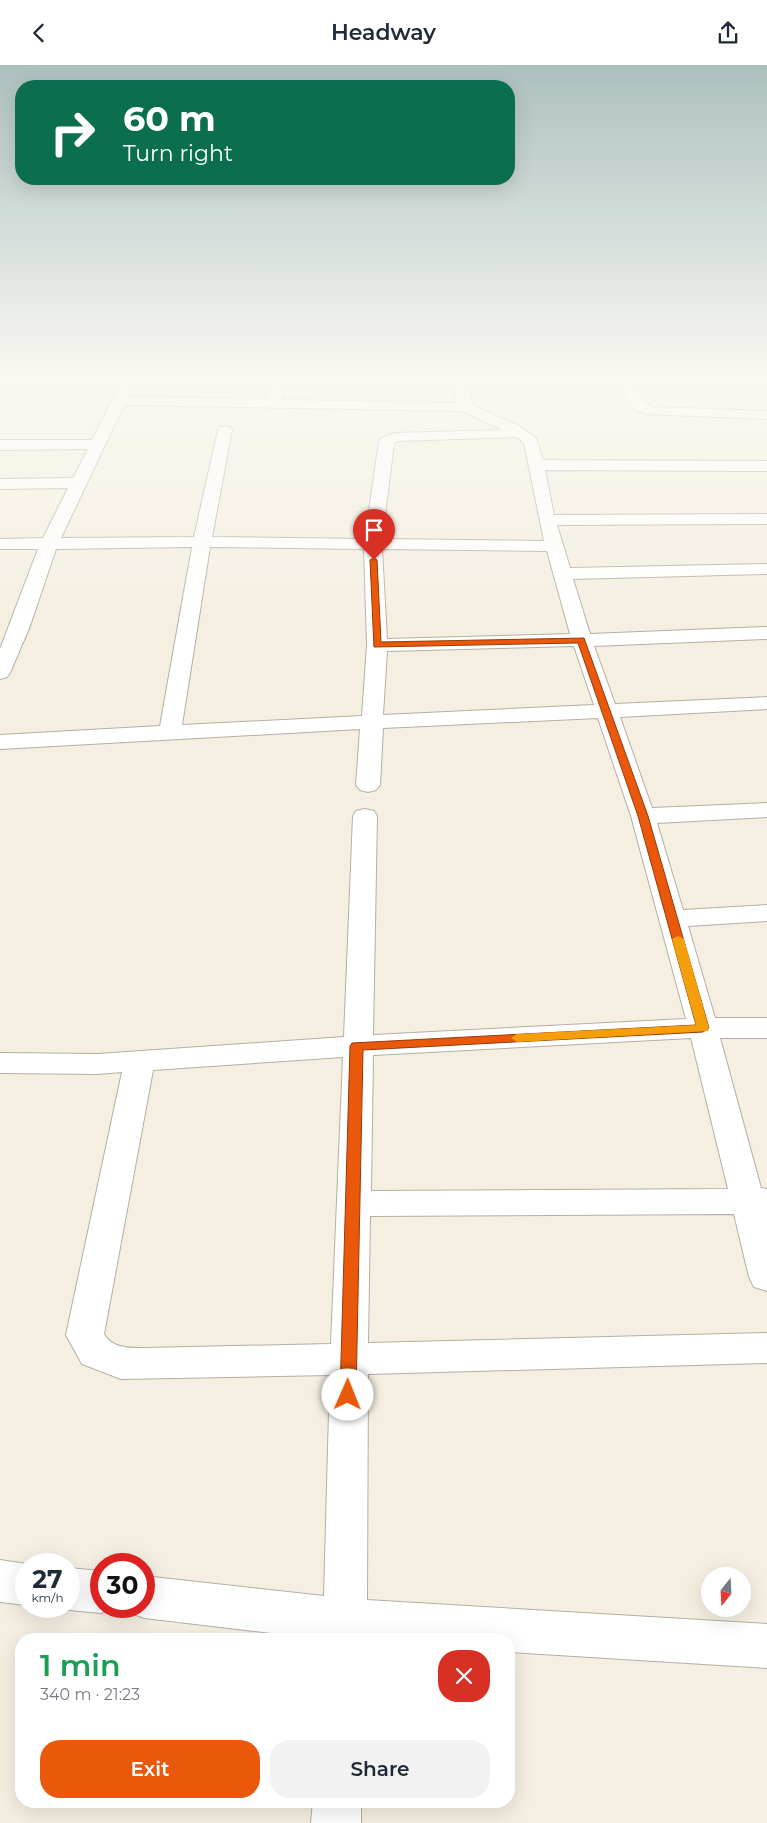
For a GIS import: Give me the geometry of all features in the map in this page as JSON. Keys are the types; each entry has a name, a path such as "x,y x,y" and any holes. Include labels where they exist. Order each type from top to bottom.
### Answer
{"street":[{"path":"0,673 20,626 49,544 90,460"},
{"path":"170,732 202,542 219,460"},
{"path":"345,1629 356,1046 367,800 377,645 373,543 384,460"},
{"path":"535,460 547,520 562,574 582,640 643,816 703,1028 757,1200 767,1277"},
{"path":"536,465 767,466"},
{"path":"0,484 79,483"},
{"path":"547,520 767,519"},
{"path":"0,544 202,542 554,546"},
{"path":"562,574 767,569"},
{"path":"377,645 767,633"},
{"path":"0,742 767,703"},
{"path":"643,816 767,810"},
{"path":"672,919 767,913"},
{"path":"0,1063 98,1064 356,1046 703,1028 767,1028"},
{"path":"140,1061 85,1335 95,1353 121,1363 146,1364 767,1348"},
{"path":"353,1204 757,1200"},
{"path":"0,1581 15,1583"},
{"path":"155,1599 345,1629 444,1633"},
{"path":"515,1636 767,1646"},
{"path":"336,1823 337,1808"}],"slow traffic":[{"path":"517,1038 703,1028 678,939"}],"route":[{"path":"348,1395 356,1046 703,1028 643,816 582,640 377,645 374,560"}]}
